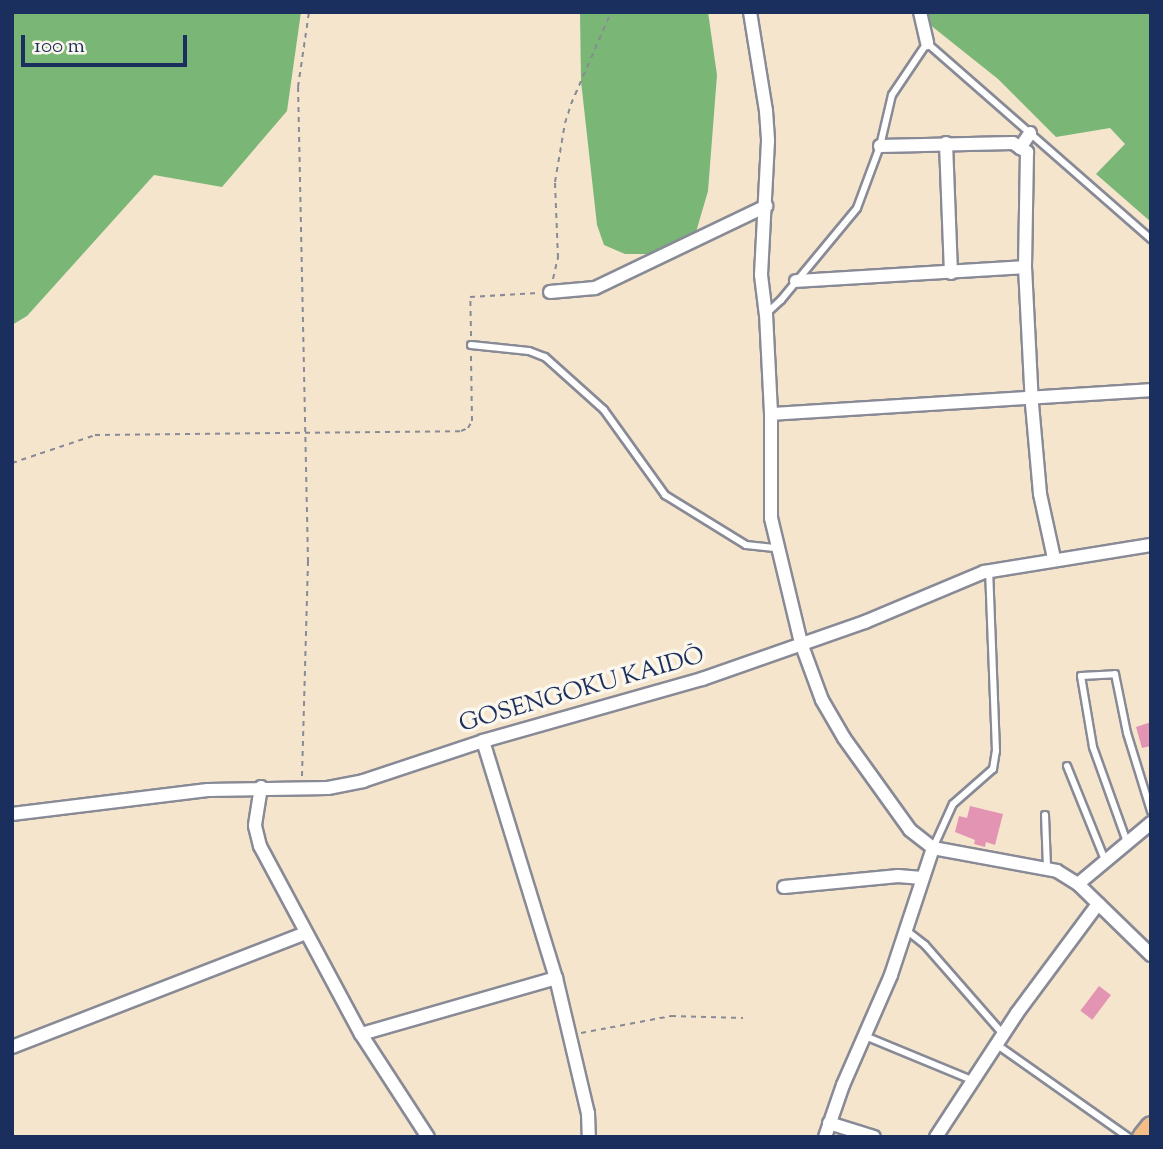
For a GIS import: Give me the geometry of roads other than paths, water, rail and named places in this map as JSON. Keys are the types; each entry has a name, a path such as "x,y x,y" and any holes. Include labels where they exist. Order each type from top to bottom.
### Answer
{"highway":[{"path":"1143,1137 1151,1127"}],"street":[{"path":"750,12 766,111 766,206 761,275 766,314 771,414 771,518 801,643 822,700 844,738 910,830 933,848 1047,868 1078,884 1151,954"},
{"path":"920,12 927,43"},
{"path":"1020,148 1030,133"},
{"path":"880,146 1013,143 1027,152 1026,267 1033,397 1040,494 1054,558"},
{"path":"946,144 951,273"},
{"path":"550,292 595,288 766,206"},
{"path":"796,281 1026,267"},
{"path":"771,414 1151,390"},
{"name":"GOSENGOKU KAIDŌ","path":"12,814 133,798 261,788 303,788 363,781 483,741 702,679 865,621 989,570 1151,545"},
{"path":"483,741 556,978 588,1113 589,1137"},
{"path":"261,788 255,827 260,846 360,1034 428,1137"},
{"path":"1078,884 1151,823"},
{"path":"825,1137 906,930 933,848"},
{"path":"784,887 898,876 922,878"},
{"path":"936,1137 1000,1039 1098,904"},
{"path":"12,1047 306,933"},
{"path":"360,1034 556,978"},
{"path":"829,1124 874,1137"}],"lane":[{"path":"766,314 857,208 880,146 892,95 927,43 1151,239"},
{"path":"471,345 529,352 545,357 604,410 664,495 746,545 777,548"},
{"path":"933,848 953,804 993,769 996,751 989,570"},
{"path":"1127,842 1093,747 1080,676 1115,674 1127,733 1151,811"},
{"path":"1067,766 1105,860"},
{"path":"1045,815 1047,868"},
{"path":"906,930 925,945 1000,1039 1128,1137"},
{"path":"865,1036 972,1080"}]}
